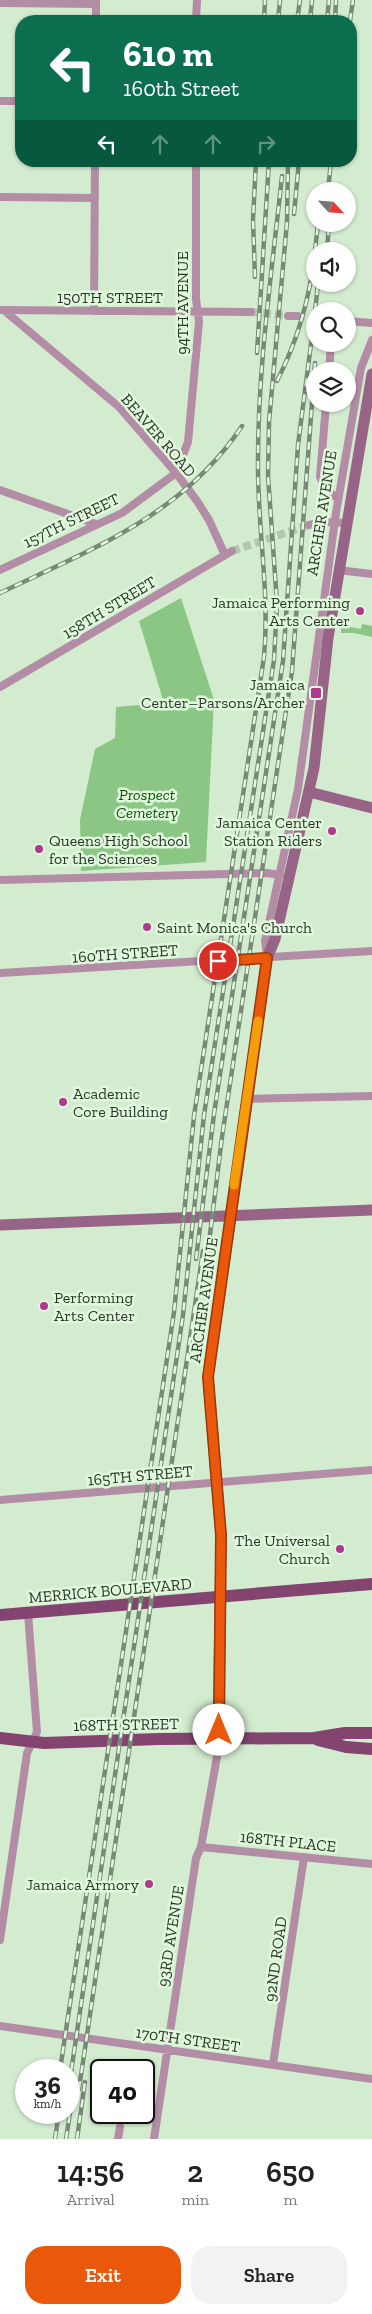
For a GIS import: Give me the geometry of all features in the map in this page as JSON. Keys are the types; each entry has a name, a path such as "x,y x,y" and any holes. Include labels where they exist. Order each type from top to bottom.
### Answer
{"main road":[{"name":"MERRICK BOULEVARD","path":"0,1615 372,1584"},
{"name":"168TH STREET","path":"0,1738 32,1743 314,1738 372,1733"},
{"name":"168TH STREET","path":"314,1738 346,1747 372,1749"}],"street":[{"path":"196,0 196,15"},
{"path":"0,3 96,2 96,15"},
{"path":"0,101 15,101"},
{"path":"94,311 95,167"},
{"name":"94TH AVENUE","path":"176,473 188,442 197,338 196,167"},
{"path":"0,197 95,198"},
{"name":"150TH STREET","path":"3,311 198,310 251,312"},
{"name":"BEAVER ROAD","path":"3,311 119,407 176,473 209,520 228,553"},
{"path":"288,316 297,316"},
{"path":"356,322 372,323"},
{"name":"ARCHER AVENUE","path":"218,1739 221,1535 208,1377 267,958 275,939 304,790 338,570 340,523 338,500 361,368 372,340"},
{"name":"ARCHER AVENUE","path":"267,958 265,941 280,875 304,790 340,523 372,374"},
{"path":"325,412 320,477 327,490 338,500"},
{"name":"157TH STREET","path":"0,570 122,513 176,473"},
{"path":"0,490 96,524"},
{"path":"309,525 340,523"},
{"name":"158TH STREET","path":"0,687 228,553"},
{"path":"338,570 372,574"},
{"path":"304,790 372,808"},
{"path":"0,880 154,874 267,873 280,875"},
{"name":"160TH STREET","path":"0,973 372,951"},
{"path":"247,1099 372,1096"},
{"path":"0,1225 372,1210"},
{"name":"165TH STREET","path":"0,1500 372,1470"},
{"path":"0,1940 26,1759 37,1732 28,1613"},
{"name":"93RD AVENUE","path":"154,2139 196,1858 201,1847 218,1751 218,1739"},
{"name":"168TH PLACE","path":"201,1847 372,1864"},
{"name":"92ND ROAD","path":"273,2064 304,1857"},
{"name":"170TH STREET","path":"0,2026 372,2079"},
{"path":"118,2139 120,2126"}],"green space":[{"name":"Prospect Cemetery","path":"181,598 214,700 206,862 81,871 80,820 95,749 115,738 116,707 164,703 139,621"},
{"path":"362,624 372,626 372,637 354,633 341,633 341,625 361,629"}],"tunnel":[{"path":"251,312 288,316"},
{"path":"297,316 306,317"},
{"path":"232,551 309,525"}],"railway":[{"path":"264,15 265,0"},
{"path":"279,15 280,0"},
{"path":"298,15 300,0"},
{"path":"311,15 312,0"},
{"path":"328,15 329,0"},
{"path":"335,15 336,0"},
{"path":"351,15 353,0"},
{"path":"255,277 253,220 256,167"},
{"path":"257,353 269,167"},
{"path":"73,2059 183,1315 204,1115 274,660 277,603 268,476 269,422 287,222 288,167"},
{"path":"294,214 298,167"},
{"path":"329,182 330,167"},
{"path":"62,2059 174,1312 194,1116 264,657 265,608 258,485 260,389 282,176"},
{"path":"316,242 317,232"},
{"path":"328,232 328,242"},
{"path":"277,381 297,334 308,292"},
{"path":"316,302 317,292"},
{"path":"196,1259 214,1114 283,661 298,445 310,352"},
{"path":"207,1259 222,1137 292,671 311,412"},
{"path":"0,593 101,544 164,506 192,483 218,457 242,426"},
{"path":"80,2082 203,1251"},
{"path":"77,2139 85,2082"},
{"path":"55,2139 57,2124"},
{"path":"66,2139 68,2124"}],"slow traffic":[{"path":"234,1185 258,1021"}],"place":[{"name":"Jamaica Performing Arts Center","path":"360,611"},
{"name":"Jamaica Center–Parsons/Archer","path":"316,693"},
{"name":"Jamaica Center Station Riders","path":"332,831"},
{"name":"Queens High School for the Sciences","path":"39,849"},
{"name":"Saint Monica's Church","path":"147,927"},
{"name":"Academic Core Building","path":"63,1102"},
{"name":"Performing Arts Center","path":"44,1306"},
{"name":"The Universal Church","path":"340,1549"},
{"name":"Jamaica Armory","path":"149,1884"}],"route":[{"path":"218,961 267,958 208,1377 221,1535 219,1730"}]}
